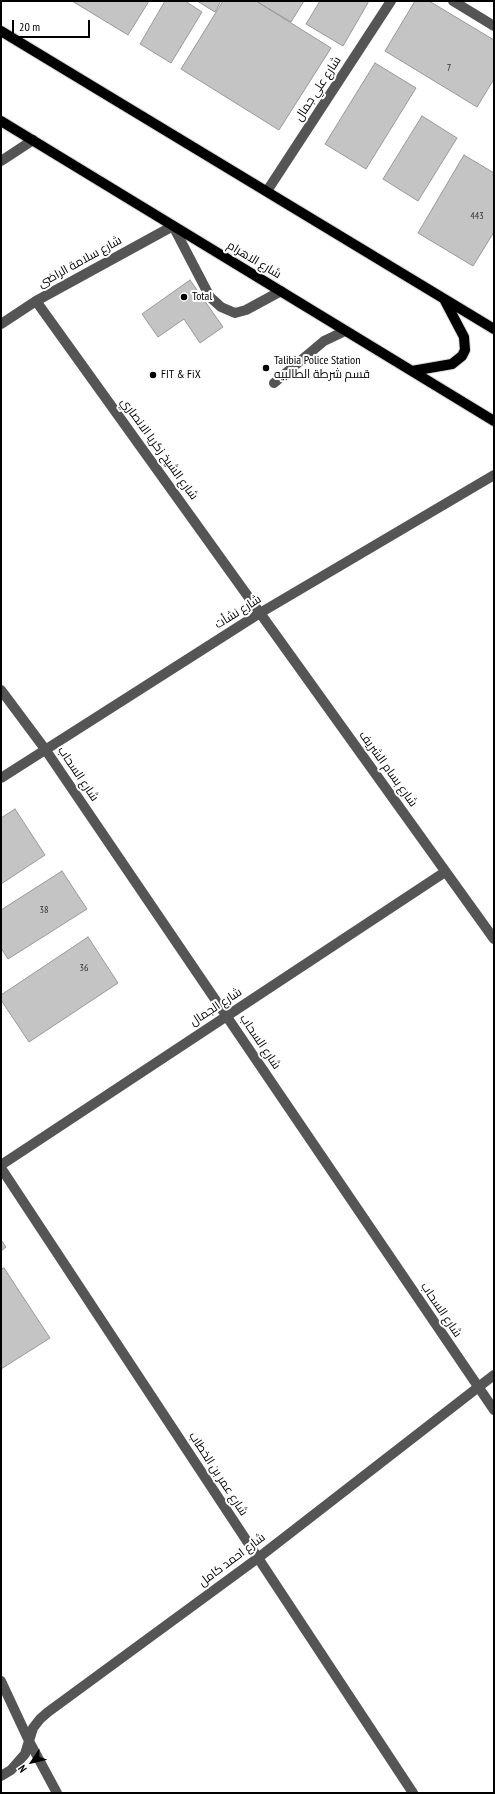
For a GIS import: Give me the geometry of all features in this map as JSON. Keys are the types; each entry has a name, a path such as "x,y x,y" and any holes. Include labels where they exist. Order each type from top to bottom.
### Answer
{"main road":[{"path":"1,30 494,329"},
{"name":"شارع الاهرام","path":"1,121 494,421"},
{"path":"412,370 452,364 462,356 465,350 464,337 443,298"}],"street":[{"name":"شارع علي جمال","path":"267,191 390,1"},
{"path":"454,1 494,26"},
{"path":"1,161 33,140"},
{"path":"173,226 210,297 221,308 235,313 281,292"},
{"name":"شارع سلامة الراضى","path":"1,324 36,301 173,226"},
{"name":"شارع الشيخ زكريا الانصاري","path":"36,301 260,613"},
{"path":"274,383 324,341 346,331"},
{"name":"شارع نشأت","path":"1,778 260,613 494,475"},
{"name":"شارع بسام الشريف","path":"260,613 494,939"},
{"name":"شارع السحاب","path":"1,690 45,749 494,1410"},
{"name":"شارع الجمال","path":"1,1165 445,872"},
{"name":"شارع عمر بن الخطاب","path":"1,1168 413,1793"},
{"name":"شارع احمد كامل","path":"1,1776 11,1770 25,1754 33,1728 48,1712 258,1558 494,1375"},
{"path":"1,1681 29,1741 57,1793"}],"building":[{"path":"72,1 149,1 128,35"},
{"path":"165,1 185,1 202,12 171,63 140,44"},
{"path":"197,1 221,1 215,12"},
{"path":"223,1 256,1 331,48 279,130 181,69"},
{"path":"256,1 304,1 291,22"},
{"path":"320,1 369,1 343,46 306,24"},
{"path":"415,1 429,1 494,40 494,79 477,107 385,51"},
{"path":"375,63 416,88 366,169 325,144"},
{"path":"422,116 457,138 418,201 383,179"},
{"path":"464,155 494,173 494,232 473,266 418,233"},
{"name":"Total","path":"190,280 223,327 200,343 184,319 158,337 142,314"},
{"path":"15,809 45,855 1,884 1,818"},
{"path":"62,871 87,909 8,959 1,948 1,910"},
{"path":"88,937 118,983 29,1042 1,1000 1,995"},
{"path":"1,1240 6,1247 1,1251"},
{"path":"4,1268 50,1338 1,1369 1,1269"}],"place":[{"name":"Total","path":"184,297"},
{"name":"Talibia Police Station قسم شرطة الطالبيه","path":"266,368"},
{"name":"FIT & FiX","path":"153,375"}]}
